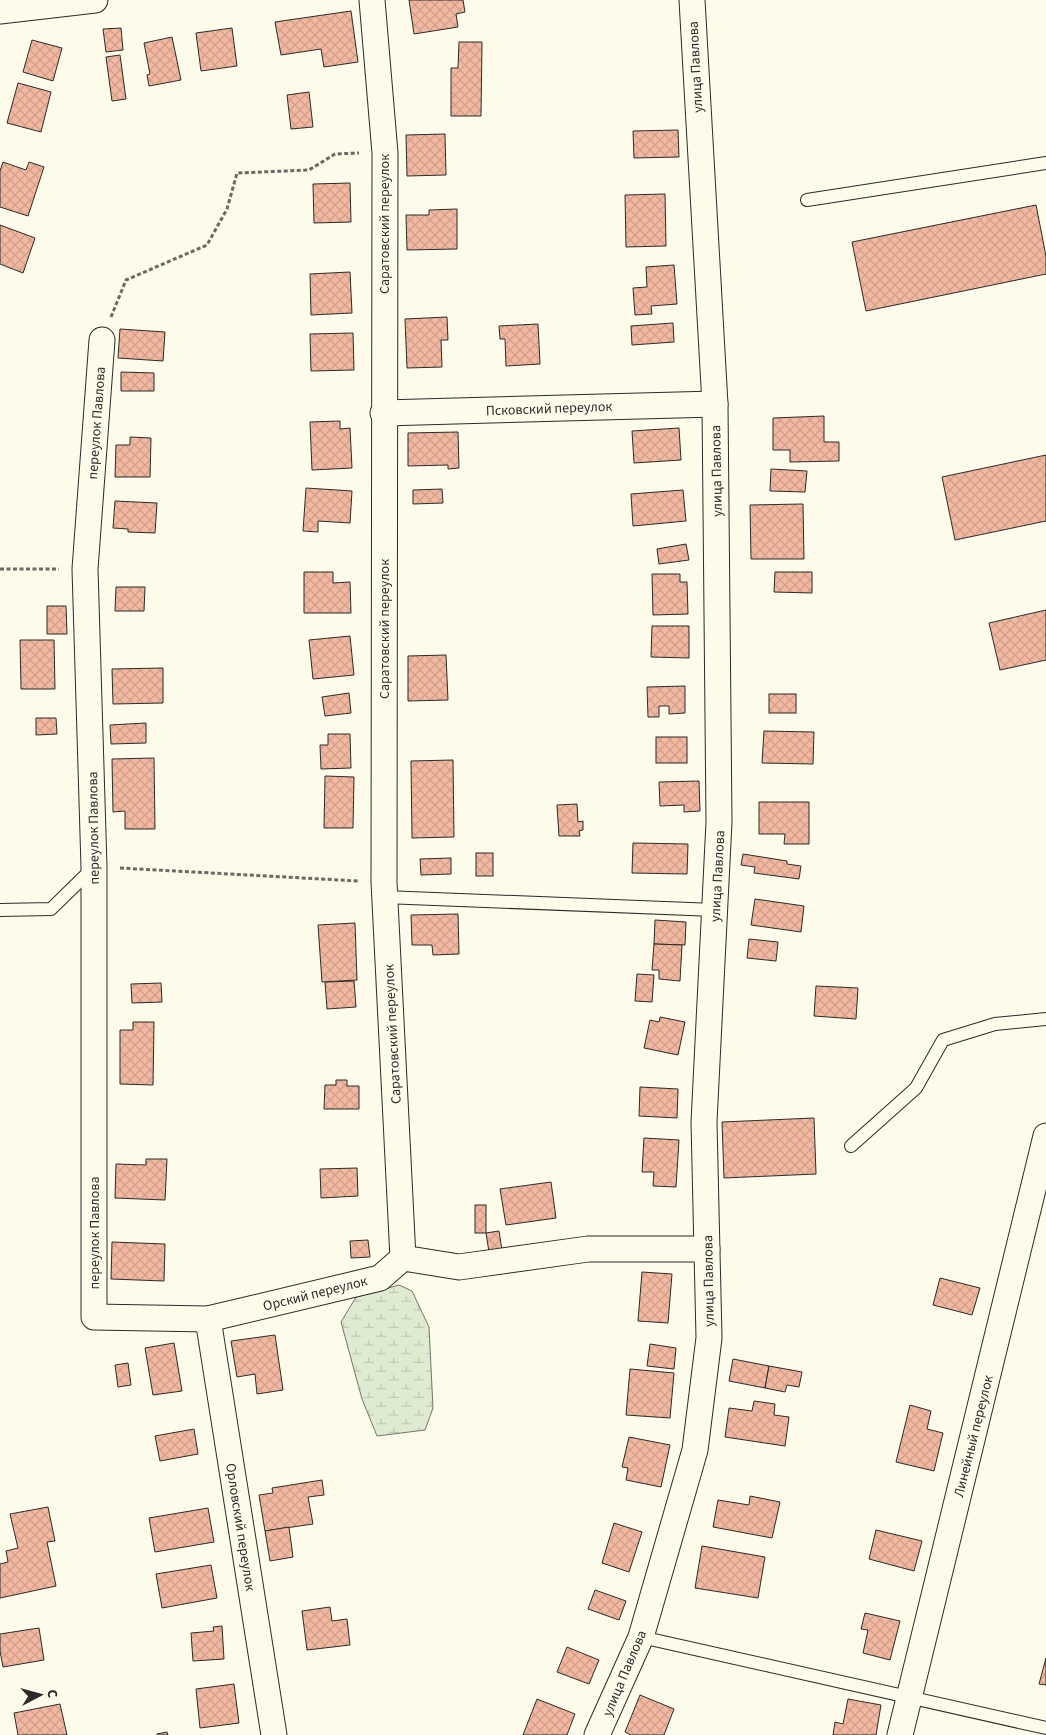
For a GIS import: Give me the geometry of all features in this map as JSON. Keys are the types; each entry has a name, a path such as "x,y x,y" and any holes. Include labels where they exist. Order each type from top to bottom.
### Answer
{"street":[{"path":"0,12 95,0"},
{"name":"Саратовский переулок","path":"372,0 385,153 383,413 384,890 403,1258"},
{"name":"улица Павлова","path":"597,1735 641,1637 696,1450 709,1338 704,1122 720,822 715,404 692,0"},
{"name":"переулок Павлова","path":"94,1317 94,867 85,569 102,340"},
{"name":"Псковский переулок","path":"383,413 715,404"},
{"name":"Линейный переулок","path":"900,1735 1046,1136"},
{"path":"403,1258 459,1267 588,1249 708,1249"},
{"name":"Орский переулок","path":"94,1317 208,1319 380,1278 403,1258"},
{"name":"Орловский переулок","path":"208,1319 274,1735"}],"lane":[{"path":"808,200 1046,163"},
{"path":"0,910 52,908 94,867"},
{"path":"384,890 715,910"},
{"path":"850,1146 916,1088 943,1040 995,1024 1046,1019"},
{"path":"641,1637 1046,1728"}],"path":[{"path":"102,340 126,280 207,245 228,209 237,172 310,170 335,154 385,153"},
{"path":"0,569 85,569"},
{"path":"94,867 384,890"}],"green space":[{"path":"399,1285 412,1291 429,1327 433,1408 425,1430 377,1436 362,1399 341,1322 356,1297"}],"building":[{"path":"409,0 463,0 465,12 456,14 458,27 414,34"},
{"path":"351,11 358,62 324,67 321,49 281,55 275,22"},
{"path":"121,28 123,50 106,52 103,29"},
{"path":"232,28 237,66 201,71 196,33"},
{"path":"172,37 181,80 149,86 147,75 150,74 144,43"},
{"path":"32,40 62,48 53,81 23,72"},
{"path":"459,42 482,42 481,116 451,116 451,68 458,68"},
{"path":"120,55 126,99 112,101 106,57"},
{"path":"18,83 51,92 41,132 7,123"},
{"path":"309,92 313,127 291,129 287,95"},
{"path":"678,130 679,157 634,158 633,131"},
{"path":"445,134 446,175 407,176 406,135"},
{"path":"3,162 26,170 29,162 44,167 28,216 0,207 0,171"},
{"path":"350,183 351,222 314,223 313,184"},
{"path":"665,194 666,246 626,247 625,195"},
{"path":"1036,205 1046,256 1046,274 866,311 852,242"},
{"path":"457,209 457,249 407,250 406,215 429,215 429,210"},
{"path":"0,225 35,238 23,273 0,264"},
{"path":"674,265 677,304 651,306 652,314 635,315 633,288 647,287 646,267"},
{"path":"350,272 352,313 311,315 310,274"},
{"path":"447,317 448,340 441,340 442,367 407,368 405,319"},
{"path":"673,323 674,342 632,345 631,326"},
{"path":"538,324 540,364 506,366 505,339 500,339 499,326"},
{"path":"120,329 165,332 163,361 118,358"},
{"path":"353,333 354,370 311,371 310,334"},
{"path":"121,372 154,373 154,391 121,391"},
{"path":"824,416 824,442 839,442 839,461 790,462 790,450 773,450 773,418"},
{"path":"340,421 340,429 350,428 352,468 312,470 310,422"},
{"path":"679,428 681,460 634,463 632,431"},
{"path":"458,432 459,468 448,469 448,465 408,466 408,433"},
{"path":"130,437 151,438 150,477 115,477 116,445 130,445"},
{"path":"1046,455 1046,521 955,540 942,477"},
{"path":"771,469 807,471 805,492 770,491"},
{"path":"306,488 352,491 350,523 318,521 318,532 303,531"},
{"path":"442,489 443,503 413,504 413,490"},
{"path":"683,490 686,521 633,526 631,494"},
{"path":"115,501 157,503 155,533 128,532 128,529 113,528"},
{"path":"803,504 804,559 751,559 750,505"},
{"path":"686,544 689,560 659,564 657,549"},
{"path":"304,572 333,572 333,583 350,582 351,613 304,613"},
{"path":"775,572 812,572 812,593 774,592"},
{"path":"652,574 680,574 680,582 687,582 688,614 653,615"},
{"path":"116,587 145,587 144,611 115,611"},
{"path":"47,606 66,606 67,634 47,634"},
{"path":"1046,610 1046,660 1000,670 989,623"},
{"path":"652,626 689,626 689,658 651,657"},
{"path":"350,636 354,675 313,679 309,640"},
{"path":"20,640 54,640 55,689 21,689"},
{"path":"446,655 448,700 408,701 408,656"},
{"path":"163,668 163,703 113,704 112,669"},
{"path":"685,686 685,713 669,714 669,706 659,706 659,717 648,717 647,687"},
{"path":"349,693 351,713 325,716 322,697"},
{"path":"769,694 796,694 796,713 769,713"},
{"path":"36,718 56,718 57,734 36,735"},
{"path":"146,723 146,743 111,744 110,725"},
{"path":"764,731 814,732 813,764 762,763"},
{"path":"328,734 350,734 351,768 321,769 320,745 328,745"},
{"path":"656,737 687,737 687,763 656,763"},
{"path":"154,758 155,829 125,829 125,811 113,812 112,759"},
{"path":"453,760 454,837 412,838 411,761"},
{"path":"325,776 354,777 353,828 324,828"},
{"path":"699,781 700,811 684,812 684,805 660,806 659,782"},
{"path":"759,802 809,802 809,844 784,844 785,834 759,834"},
{"path":"577,804 578,822 583,821 583,830 579,831 580,836 559,836 557,805"},
{"path":"633,843 688,844 687,874 632,873"},
{"path":"476,853 493,853 493,876 476,876"},
{"path":"743,854 787,861 787,864 801,866 799,879 754,873 755,867 741,865"},
{"path":"451,858 451,874 421,875 420,859"},
{"path":"755,899 804,906 801,932 751,925"},
{"path":"458,914 459,954 433,955 432,945 412,945 411,915"},
{"path":"655,920 686,922 685,945 654,944"},
{"path":"355,923 357,980 322,982 318,925"},
{"path":"749,939 778,942 776,961 747,958"},
{"path":"654,944 682,945 680,981 659,979 659,970 652,970"},
{"path":"637,974 654,975 652,1002 635,1001"},
{"path":"354,981 356,1007 327,1009 325,982"},
{"path":"161,983 162,1002 132,1003 131,984"},
{"path":"816,986 858,988 856,1019 814,1016"},
{"path":"660,1017 685,1022 678,1055 644,1048 650,1020 659,1022"},
{"path":"133,1022 154,1022 153,1085 120,1084 120,1030 133,1030"},
{"path":"336,1080 347,1080 347,1086 359,1086 359,1109 324,1109 325,1085 336,1085"},
{"path":"640,1087 678,1089 677,1118 639,1116"},
{"path":"814,1118 816,1174 724,1178 722,1122"},
{"path":"644,1138 679,1140 676,1187 653,1186 654,1172 642,1172"},
{"path":"146,1159 167,1159 165,1200 115,1198 116,1164 146,1165"},
{"path":"357,1168 358,1196 321,1198 320,1169"},
{"path":"551,1182 556,1218 506,1225 500,1189"},
{"path":"475,1205 486,1205 486,1233 475,1233"},
{"path":"499,1231 502,1250 489,1252 486,1233"},
{"path":"368,1240 370,1257 351,1258 350,1241"},
{"path":"112,1242 165,1244 164,1281 111,1279"},
{"path":"642,1272 672,1274 668,1323 638,1321"},
{"path":"940,1278 980,1288 972,1315 933,1305"},
{"path":"275,1335 283,1390 257,1394 255,1374 237,1377 231,1341"},
{"path":"174,1343 182,1391 153,1395 145,1348"},
{"path":"650,1344 676,1348 674,1369 647,1366"},
{"path":"733,1359 769,1366 765,1388 729,1381"},
{"path":"128,1363 131,1385 118,1387 115,1365"},
{"path":"769,1366 802,1372 799,1387 787,1385 785,1392 765,1388"},
{"path":"630,1369 674,1373 670,1418 626,1415"},
{"path":"754,1401 775,1404 774,1415 789,1417 785,1446 725,1437 729,1408 752,1411"},
{"path":"910,1405 931,1411 927,1429 943,1433 934,1471 896,1462"},
{"path":"194,1429 198,1454 160,1461 155,1436"},
{"path":"629,1437 670,1445 661,1487 626,1480 628,1468 622,1467"},
{"path":"322,1480 324,1495 308,1497 313,1524 265,1531 259,1495 273,1493 272,1488"},
{"path":"750,1496 780,1502 772,1538 713,1527 718,1500 749,1505"},
{"path":"48,1507 55,1541 47,1542 56,1586 0,1598 0,1564 8,1562 6,1551 18,1548 10,1514"},
{"path":"208,1508 214,1542 155,1552 149,1518"},
{"path":"614,1523 642,1532 629,1572 602,1563"},
{"path":"289,1527 293,1557 270,1561 265,1531"},
{"path":"876,1530 922,1541 914,1571 869,1559"},
{"path":"702,1546 765,1557 758,1598 695,1588"},
{"path":"211,1565 217,1598 162,1608 156,1574"},
{"path":"595,1590 626,1601 619,1620 588,1609"},
{"path":"330,1607 332,1621 347,1619 350,1645 307,1650 302,1611"},
{"path":"865,1613 900,1621 890,1660 863,1653 868,1630 861,1629"},
{"path":"222,1626 224,1659 193,1661 191,1633 214,1631 213,1627"},
{"path":"39,1628 44,1660 3,1667 0,1651 0,1634"},
{"path":"567,1647 599,1660 589,1684 557,1672"},
{"path":"1046,1658 1046,1685 1039,1684"},
{"path":"234,1684 239,1723 200,1728 196,1689"},
{"path":"640,1695 674,1709 664,1735 631,1735 625,1732"},
{"path":"537,1699 575,1714 567,1735 523,1735"},
{"path":"848,1699 881,1705 876,1735 833,1735 835,1722 843,1724"},
{"path":"60,1704 67,1735 18,1735 14,1713"},
{"path":"167,1732 168,1735 157,1735 157,1734"}]}
